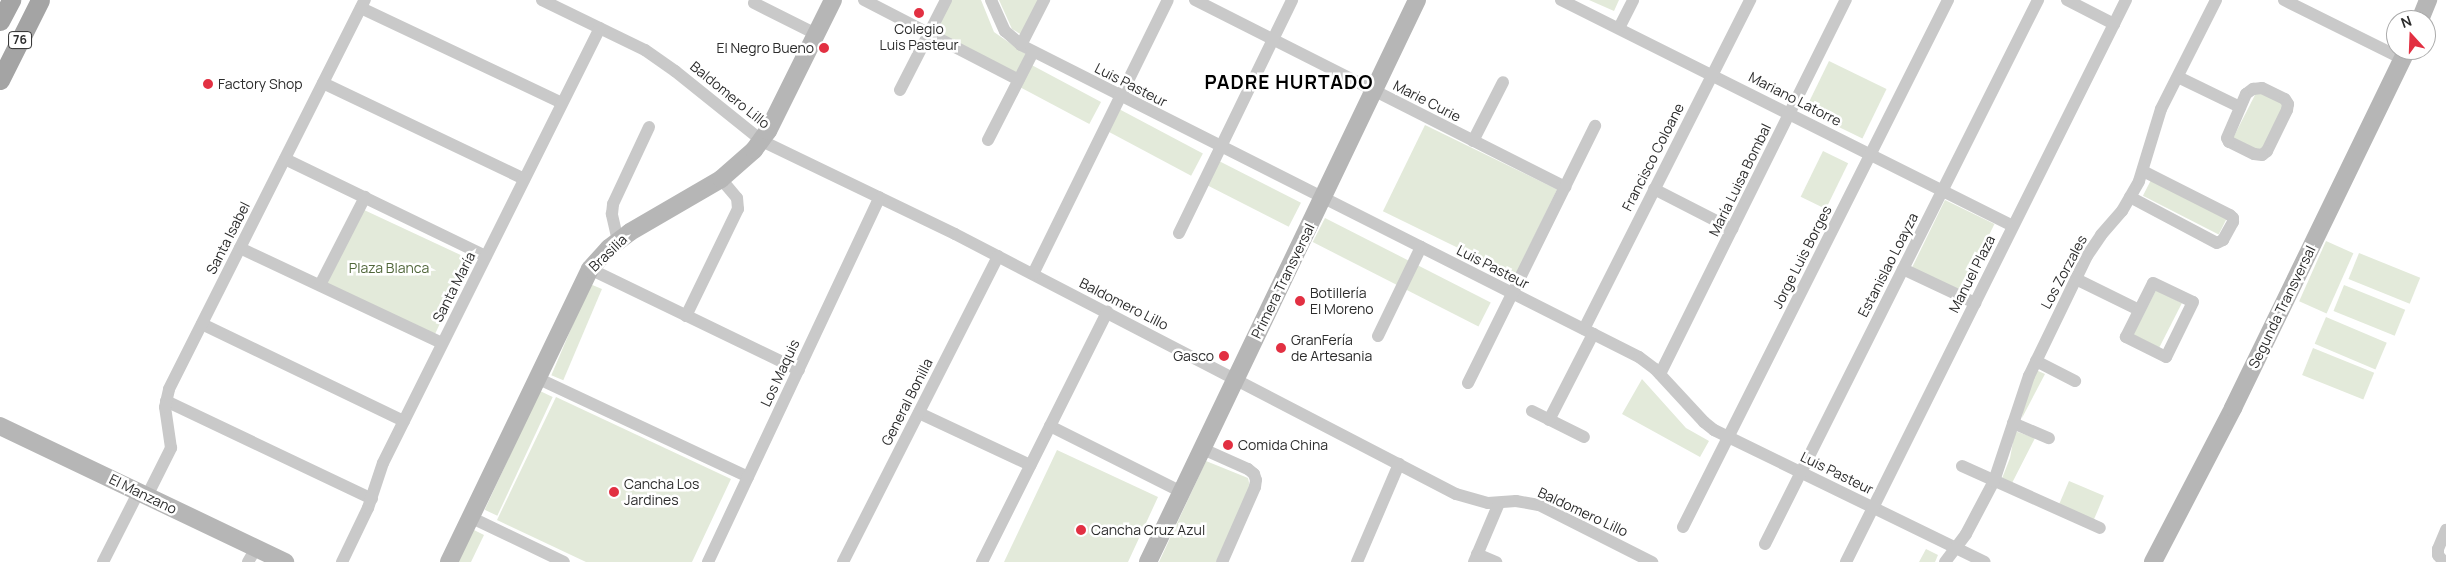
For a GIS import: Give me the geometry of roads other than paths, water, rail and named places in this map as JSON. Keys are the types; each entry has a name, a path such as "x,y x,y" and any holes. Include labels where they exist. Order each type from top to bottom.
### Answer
{"main road":[{"name":"76","path":"0,21 11,0"},
{"name":"76","path":"0,80 40,0"}],"street":[{"name":"Baldomero Lillo","path":"542,0 631,42 660,60 762,141 998,256 1466,498 1488,503 1524,501 1539,505 1629,557 1652,562"},
{"name":"Brasilia","path":"449,562 590,269 618,241 646,221 722,179 748,157 762,141 833,0"},
{"path":"864,0 1019,80"},
{"path":"900,90 946,0"},
{"name":"Luis Pasteur","path":"992,0 1005,31 1021,45 1033,52 1639,357 1660,374 1704,422 1728,437 1985,562"},
{"path":"1021,45 1044,0"},
{"path":"1033,274 1168,0"},
{"name":"Marie Curie","path":"1195,0 1565,187"},
{"path":"1179,233 1292,0"},
{"name":"Primera Transversal","path":"1148,562 1417,0"},
{"name":"Mariano Latorre","path":"1561,0 2013,226"},
{"path":"1619,28 1633,0"},
{"name":"Francisco Coloane","path":"1549,420 1654,189 1750,0"},
{"name":"María Luisa Bombal","path":"1660,374 1846,0"},
{"name":"Jorge Luis Borges","path":"1683,527 1948,0"},
{"name":"Estanislao Loayza","path":"1765,544 2038,0"},
{"path":"2067,0 2114,24"},
{"name":"Manuel Plaza","path":"1846,562 2126,0"},
{"name":"Los Zorzales","path":"1945,562 1966,534 1994,482 2022,392 2093,245 2130,197 2144,171 2158,118 2216,0"},
{"path":"2284,0 2386,46"},
{"path":"754,3 816,34"},
{"path":"363,4 562,103"},
{"name":"Santa Isabel","path":"166,400 202,324 363,4"},
{"name":"Santa María","path":"342,562 372,499 380,470 600,28"},
{"path":"988,140 1033,52"},
{"name":"Segunda Transversal","path":"2153,562 2233,408 2403,60"},
{"path":"2178,76 2240,108"},
{"path":"1473,141 1503,82"},
{"path":"323,83 524,179"},
{"path":"2262,88 2285,99 2288,104 2287,110 2267,151 2262,155 2254,154 2229,142 2227,138 2240,108 2246,94 2253,89 2262,88"},
{"path":"1468,383 1595,126"},
{"path":"618,241 612,214 613,204 649,127"},
{"path":"285,159 486,256"},
{"path":"2130,197 2217,244 2223,240 2233,222 2233,218 2144,171"},
{"path":"686,316 738,209 738,198 722,179"},
{"path":"1654,189 1732,229"},
{"path":"320,286 364,197"},
{"name":"Los Maquis","path":"708,562 880,197"},
{"path":"1378,336 1421,247"},
{"path":"240,248 442,343"},
{"name":"General Bonilla","path":"844,562 998,256"},
{"path":"590,269 798,370"},
{"path":"1903,269 1974,304"},
{"path":"2076,279 2139,310"},
{"path":"2153,283 2193,302 2166,357 2126,337 2139,310 2153,283"},
{"path":"982,562 1107,312"},
{"path":"202,324 404,421"},
{"path":"2036,361 2075,381"},
{"path":"536,378 748,477"},
{"path":"103,562 171,448 166,400"},
{"path":"166,400 372,499"},
{"path":"1532,411 1584,437"},
{"path":"919,413 1030,465"},
{"path":"2013,423 2049,438"},
{"name":"El Manzano","path":"0,426 143,494 252,555 286,562"},
{"path":"1050,426 1182,492"},
{"path":"1203,449 1248,469 1254,474 1256,480 1255,487 1222,562"},
{"path":"1356,562 1400,464"},
{"path":"1962,466 2100,528"},
{"path":"1496,562 1475,558 1499,503"},
{"path":"470,518 564,562"},
{"path":"2444,562 2438,555 2438,549 2446,530"}],"place":[{"name":"Colegio Luis Pasteur","path":"919,13"},
{"name":"El Negro Bueno","path":"824,48"},
{"name":"Factory Shop","path":"208,84"},
{"name":"Botillería El Moreno","path":"1300,301"},
{"name":"GranFería de Artesania","path":"1281,348"},
{"name":"Gasco","path":"1224,356"},
{"name":"Comida China","path":"1228,445"},
{"name":"Cancha Los Jardines","path":"614,492"},
{"name":"Cancha Cruz Azul","path":"1081,530"}],"district":[{"name":"PADRE HURTADO","path":"1289,83"}],"park label":[{"name":"Plaza Blanca","path":"389,268"}]}
